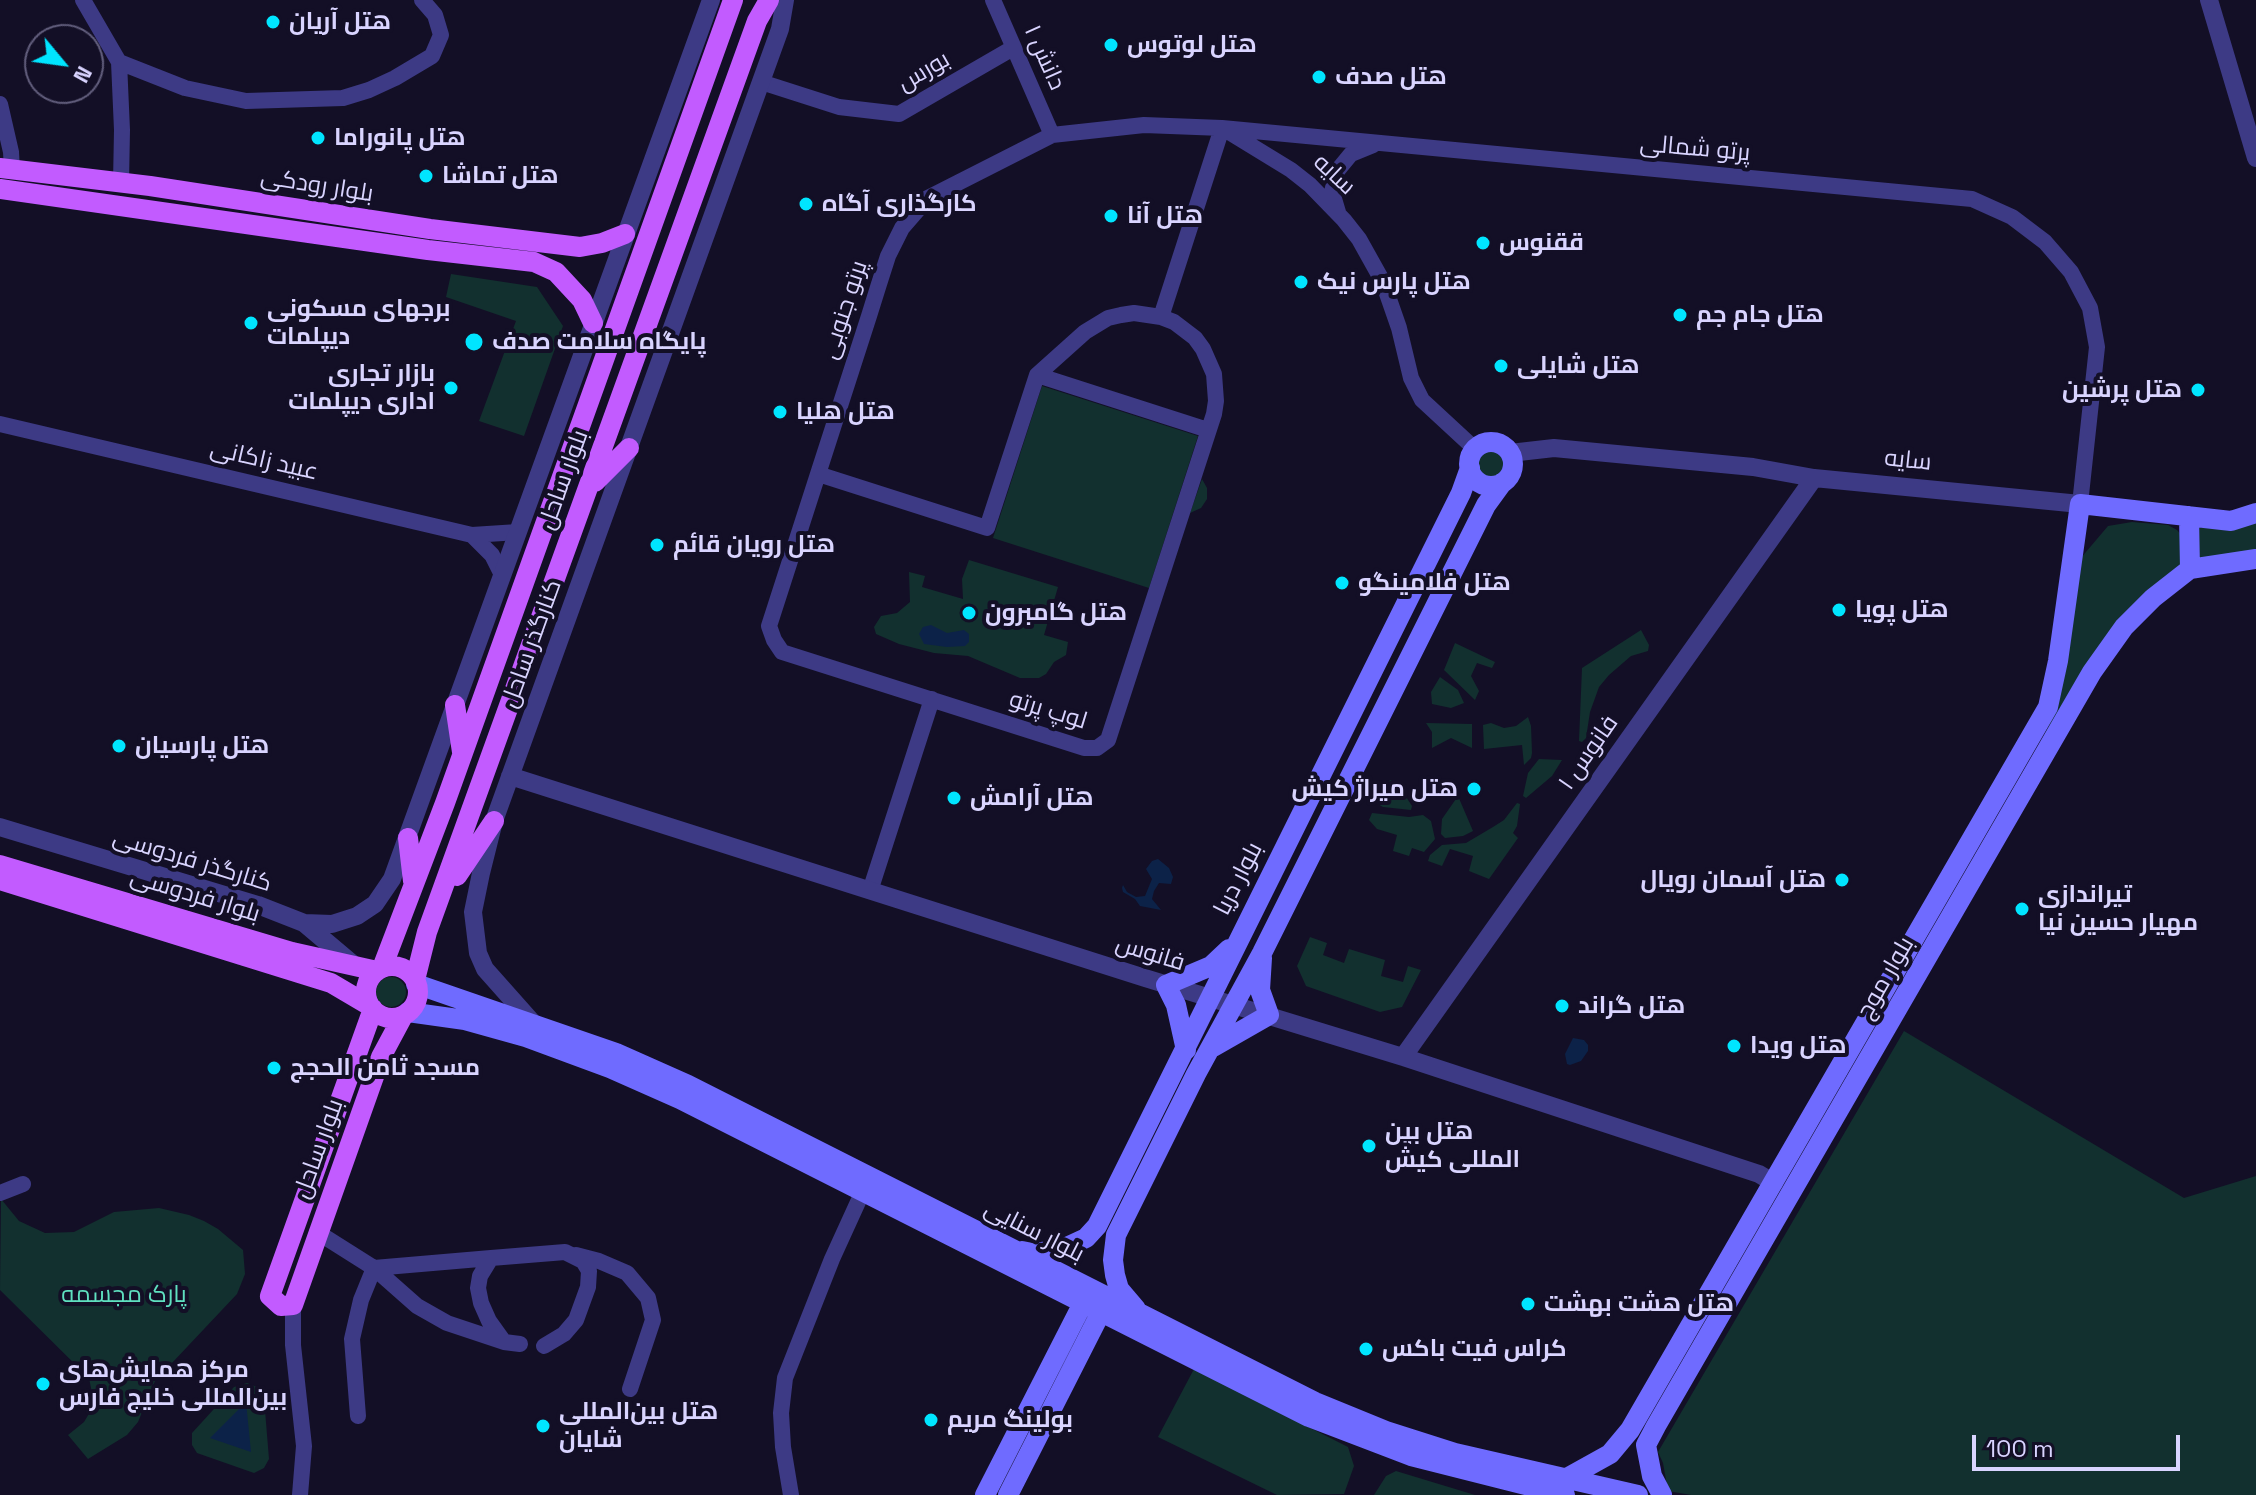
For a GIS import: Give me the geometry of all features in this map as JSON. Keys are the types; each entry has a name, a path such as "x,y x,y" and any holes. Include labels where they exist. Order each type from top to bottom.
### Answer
{"main road":[{"name":"بلوار ساحل","path":"380,970 462,756 733,0"},
{"name":"بلوار ساحل","path":"416,982 427,932 757,21 769,0"},
{"name":"بلوار رودکی","path":"6,169 430,229 569,245 590,246 625,234"},
{"name":"بلوار رودکی","path":"0,189 428,250 520,260 556,272"},
{"path":"569,245 573,253 570,266 556,272 582,300 593,323"},
{"path":"1145,1318 1119,1289 1113,1260 1116,1235 1262,953 1486,505 1512,472 1513,459 1506,447 1487,442 1473,459 1477,480 1489,485 1502,483"},
{"path":"589,488 629,448"},
{"name":"بلوار دریا","path":"1008,1248 1032,1253 1060,1250 1086,1238 1097,1226 1454,507 1473,459"},
{"name":"سایه","path":"2080,504 2231,521 2256,513"},
{"name":"بلوار موج","path":"1995,822 2048,707 2058,661 2080,504"},
{"path":"2189,516 2190,569"},
{"name":"بلوار موج","path":"1560,1490 1610,1454 1630,1430 1782,1188 1995,822 2116,638 2153,598 2190,569 2256,559"},
{"path":"455,705 462,756"},
{"path":"439,903 494,821"},
{"path":"408,838 414,884"},
{"name":"بلوار فردوسی","path":"0,865 292,952 380,970"},
{"name":"بلوار فردوسی","path":"0,880 286,967 331,983 371,1008"},
{"path":"1186,1050 1176,1005 1166,985 1211,966 1238,941"},
{"path":"1210,1049 1269,1015 1260,990 1262,953"},
{"path":"405,969 416,982 418,997 406,1014 388,1018 371,1008 366,991 380,970 405,969"},
{"name":"بلوار سنایی","path":"416,982 616,1053 688,1085 1315,1402 1386,1431 1560,1490"},
{"name":"بلوار ساحل","path":"371,1008 270,1296 281,1306 293,1305 381,1057 406,1014"},
{"name":"بلوار سنایی","path":"406,1014 465,1020 526,1037 610,1068 680,1099 1309,1417 1411,1456 1560,1490 1638,1495"},
{"name":"بلوار موج","path":"1662,1495 1652,1476 1646,1445 1782,1188"},
{"path":"1008,1495 1035,1419 1083,1303"},
{"path":"985,1495 1101,1312"}],"street":[{"path":"83,0 119,62 121,183"},
{"path":"119,62 185,88 246,101 343,98 395,78 432,56 441,35 435,15 422,0"},
{"path":"304,923 332,924 357,916 375,904 392,879 711,0"},
{"name":"کنارگذر ساحل","path":"533,1023 485,969 478,953 473,912 494,821 780,29 785,0"},
{"name":"دانش ۱","path":"993,0 1052,135"},
{"path":"2209,0 2256,158"},
{"name":"بورس","path":"761,82 839,107 899,114 1013,48"},
{"path":"0,104 7,127 6,169"},
{"name":"پرتو شمالی","path":"1052,135 1144,125 1222,128 1972,199 2012,217 2045,242 2071,272 2090,308 2097,347 2080,504"},
{"path":"1161,317 1222,128"},
{"name":"سایه","path":"1222,128 1291,170 1338,213 1359,239 1383,282 1396,316 1411,378 1422,400 1473,459"},
{"name":"پرتو جنوبی","path":"769,626 888,256 902,228 928,198 1052,135"},
{"path":"1338,213 1332,192 1337,171 1351,154 1380,143"},
{"name":"لوپ پرتو","path":"769,626 782,652 1084,748 1103,745 1110,735 1208,430 1216,401 1216,387 1210,361 1195,338 1185,329 1161,317 1134,313 1108,318 1085,332 1037,375"},
{"path":"818,474 987,528 1037,375 1208,430"},
{"name":"عبید زاکانی","path":"0,424 472,535 518,532"},
{"name":"سایه","path":"1510,453 1554,448 2080,504"},
{"name":"فانوس ۱","path":"1403,1057 1814,478"},
{"path":"472,535 492,555 502,575"},
{"path":"870,891 932,699"},
{"name":"فانوس","path":"510,776 1166,985 1403,1057 1759,1174 1782,1188"},
{"name":"کنارگذر فردوسی","path":"0,827 258,905 304,923 356,967"},
{"path":"0,1193 23,1184"},
{"path":"791,1495 782,1424 785,1378 832,1259 863,1191"},
{"path":"317,1232 374,1268 417,1306 447,1323 512,1343 489,1321 481,1303 478,1288 480,1276 491,1258"},
{"path":"374,1268 565,1252 627,1273 648,1298 653,1320 630,1389"},
{"path":"544,1346 564,1334 576,1320 588,1287 589,1271 583,1261 565,1252"},
{"path":"358,1416 352,1339 361,1300 374,1268"},
{"path":"293,1305 293,1345 304,1446 300,1495"}],"green space":[{"path":"451,274 537,287 563,326 524,436 479,421 516,321 446,297"},
{"path":"1042,386 1198,436 1149,588 993,538"},
{"path":"1491,449 1502,453 1506,464 1502,475 1491,479 1480,475 1476,464 1480,453"},
{"path":"1202,479 1207,488 1207,499 1201,508 1190,513"},
{"path":"2132,522 2168,525 2177,530 2184,538 2183,561 2021,783 2052,719 2080,559 2108,526"},
{"path":"2256,522 2256,553 2196,565 2193,528 2230,527"},
{"path":"969,560 1058,587 1044,635 1068,642 1066,655 1054,662 1046,674 1039,678 1020,678 968,656 934,653 876,634 874,627 881,616 897,613 910,602 909,572 925,576 922,587 963,599 962,579"},
{"path":"1641,630 1649,645 1648,651 1631,656 1599,687 1590,712 1586,738 1579,741 1582,668"},
{"path":"1455,643 1495,662 1492,668 1477,663 1471,676 1479,691 1475,700 1444,670"},
{"path":"1440,677 1458,690 1464,703 1451,708 1432,704 1431,692"},
{"path":"1528,717 1532,753 1524,765 1522,745 1484,749 1483,725 1516,726"},
{"path":"1426,723 1472,724 1472,748 1451,738 1432,748 1432,732"},
{"path":"1539,759 1562,760 1552,776 1526,798 1523,796 1528,773"},
{"path":"1390,780 1397,783 1412,806 1411,810 1378,804"},
{"path":"1458,796 1473,831 1463,836 1445,838 1441,834 1442,819"},
{"path":"1517,803 1520,804 1513,833 1518,838 1489,879 1469,871 1473,856 1450,849 1442,866 1428,861 1430,855 1442,845 1466,843 1504,820"},
{"path":"1372,813 1409,817 1423,815 1431,821 1435,839 1424,852 1412,848 1409,856 1393,851 1397,835 1377,829 1369,820"},
{"path":"1310,937 1327,943 1323,955 1344,963 1349,949 1385,960 1381,976 1403,982 1408,966 1421,970 1402,1007 1380,1012 1306,986 1297,966"},
{"path":"391,977 401,982 406,992 401,1002 391,1007 381,1002 376,992 381,982"},
{"path":"1904,1031 2184,1198 2256,1176 2256,1495 1691,1495 1668,1491 1658,1452"},
{"name":"پارک مجسمه","path":"1,1199 19,1221 45,1233 74,1232 114,1212 159,1208 204,1221 243,1250 245,1274 237,1294 155,1381 138,1422 127,1435 88,1459 68,1435 84,1422 90,1412 93,1398 89,1378 0,1290"},
{"path":"1194,1369 1348,1447 1354,1466 1344,1494 1277,1495 1158,1437"},
{"path":"247,1383 257,1387 264,1398 269,1459 264,1468 254,1473 197,1453 192,1445 192,1433 234,1387"},
{"path":"1396,1471 1475,1495 1374,1495 1386,1476"}],"water":[{"path":"931,625 947,633 964,630 969,634 969,642 965,646 947,647 924,644 919,634 923,627"},
{"path":"1158,859 1169,868 1173,877 1171,884 1159,883 1154,891 1152,899 1161,910 1140,906 1122,888 1123,885 1127,892 1136,897 1145,896 1152,879 1146,869"},
{"path":"1573,1038 1584,1040 1588,1051 1581,1061 1570,1065 1565,1054"},
{"path":"246,1402 251,1452 210,1438"}],"place":[{"name":"هتل آریان","path":"273,22"},
{"name":"هتل لوتوس","path":"1111,45"},
{"name":"هتل صدف","path":"1319,77"},
{"name":"هتل پانوراما","path":"318,138"},
{"name":"هتل تماشا","path":"426,176"},
{"name":"کارگذاری آگاه","path":"806,204"},
{"name":"هتل آنا","path":"1111,216"},
{"name":"ققنوس","path":"1483,243"},
{"name":"هتل پارس نیک","path":"1301,282"},
{"name":"هتل جام جم","path":"1680,315"},
{"name":"برجهای مسکونی دیپلمات","path":"251,323"},
{"name":"پایگاه سلامت صدف","path":"474,342"},
{"name":"هتل شایلی","path":"1501,366"},
{"name":"بازار تجاری اداری دیپلمات","path":"451,388"},
{"name":"هتل پرشین","path":"2198,390"},
{"name":"هتل هلیا","path":"780,412"},
{"name":"هتل رویان قائم","path":"657,545"},
{"name":"هتل فلامینگو","path":"1342,583"},
{"name":"هتل پویا","path":"1839,610"},
{"name":"هتل گامبرون","path":"969,613"},
{"name":"هتل پارسیان","path":"119,746"},
{"name":"هتل میراژ کیش","path":"1474,789"},
{"name":"هتل آرامش","path":"954,798"},
{"name":"هتل آسمان رویال","path":"1842,880"},
{"name":"تیراندازی مهیار حسین نیا","path":"2022,909"},
{"name":"هتل گراند","path":"1562,1006"},
{"name":"هتل ویدا","path":"1734,1046"},
{"name":"مسجد ثامن الحجج","path":"274,1068"},
{"name":"هتل بین المللی کیش","path":"1369,1146"},
{"name":"هتل هشت بهشت","path":"1528,1304"},
{"name":"کراس فیت باکس","path":"1366,1349"},
{"name":"مرکز همایش‌های بین‌المللی خلیج فارس","path":"43,1384"},
{"name":"بولینگ مریم","path":"931,1420"},
{"name":"هتل بین‌المللی شایان","path":"543,1426"}]}
